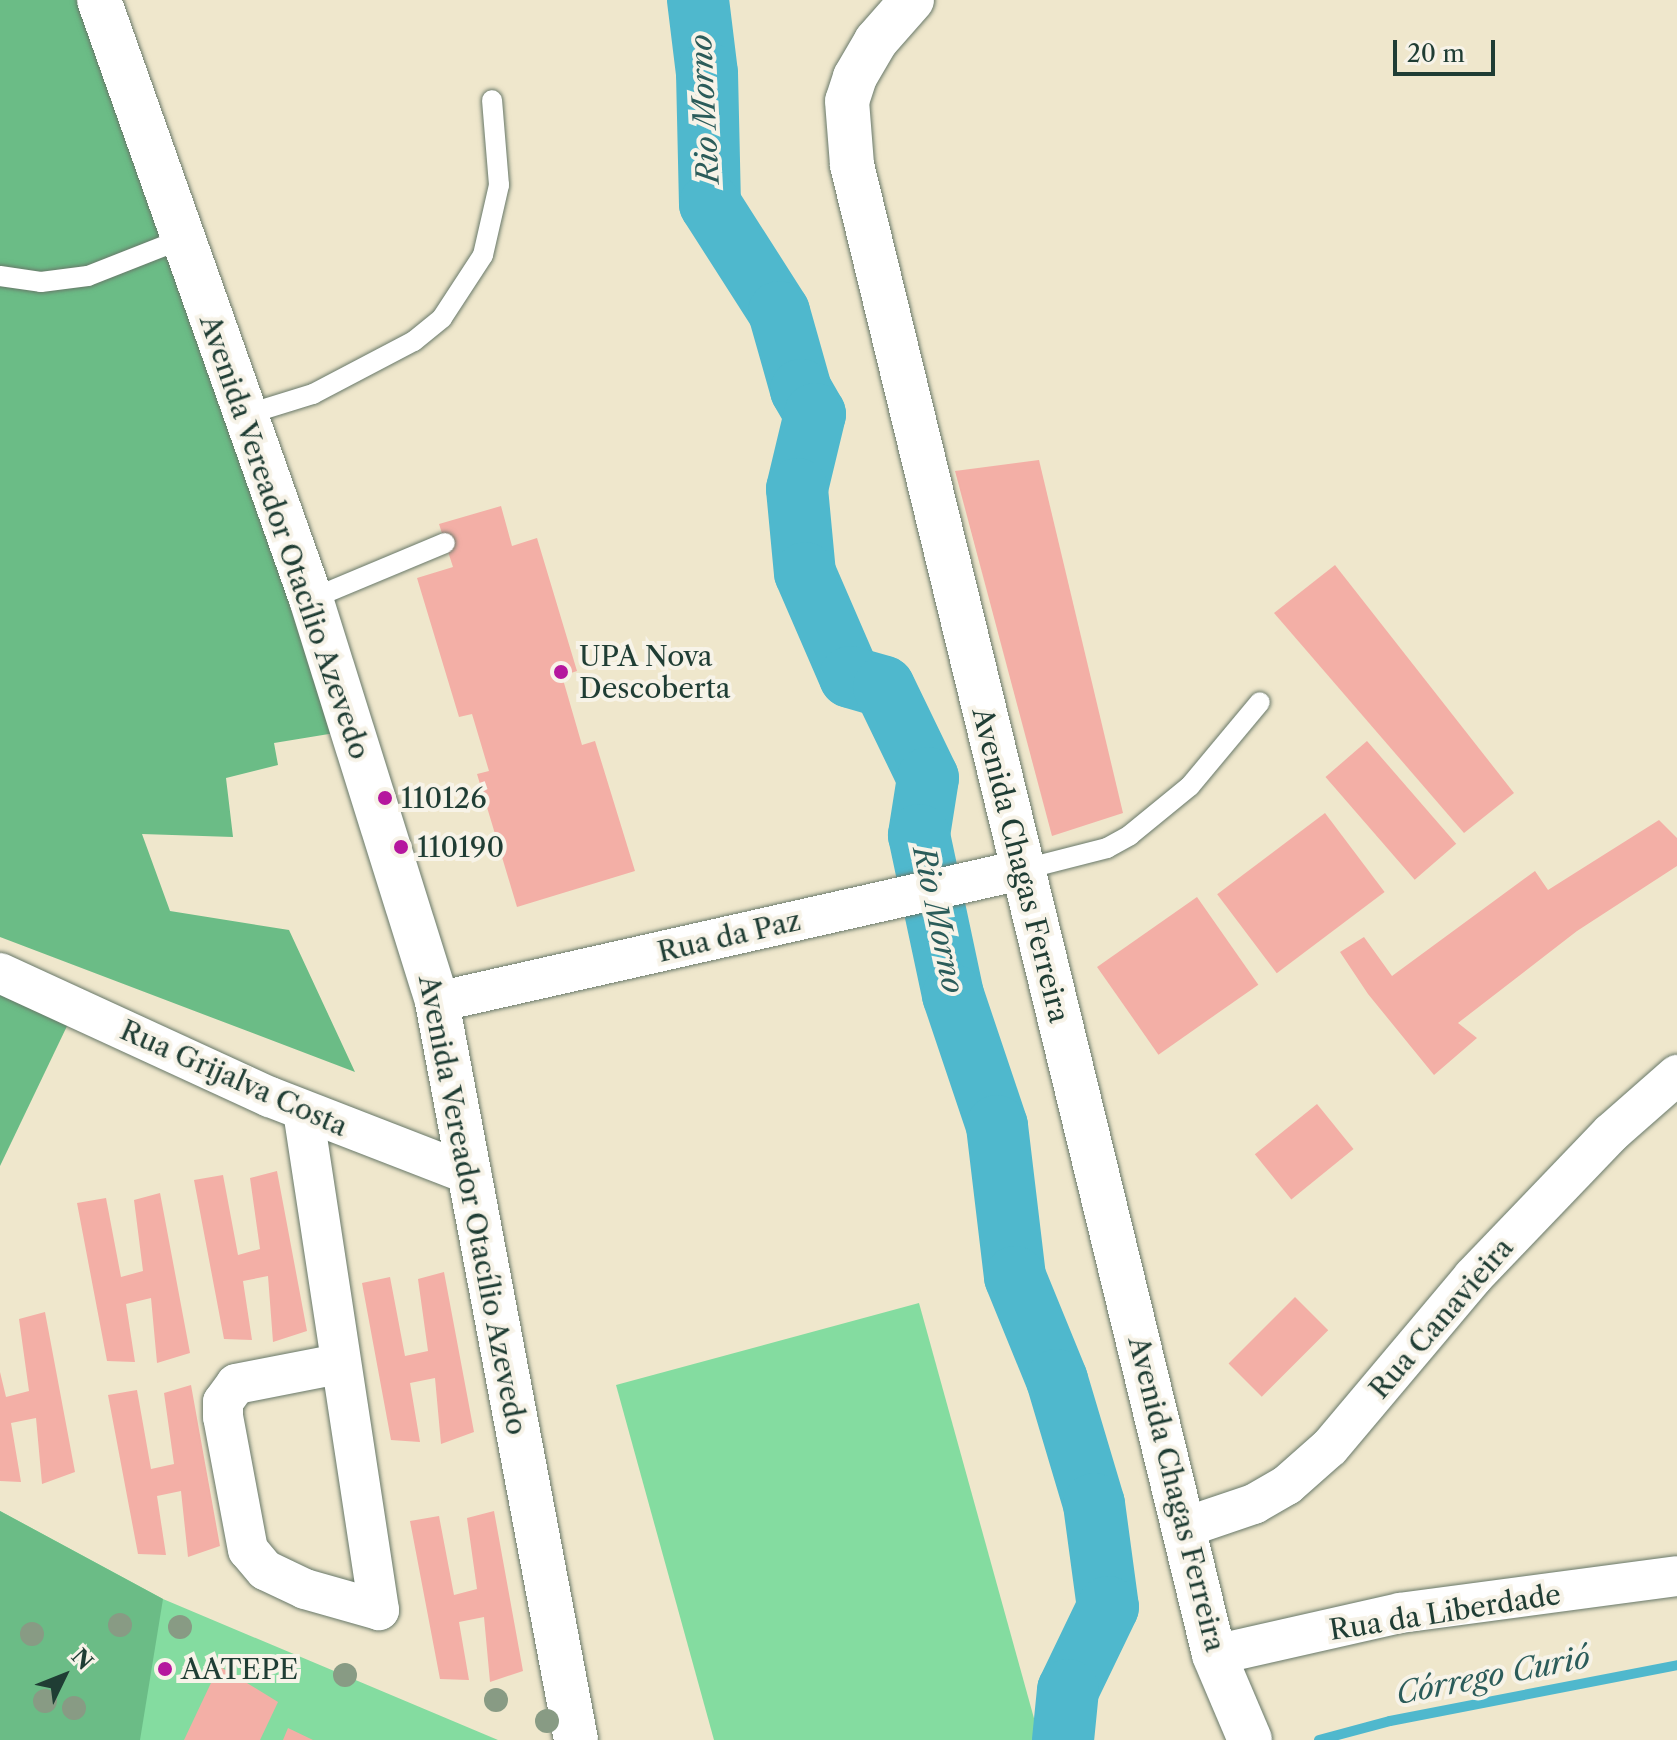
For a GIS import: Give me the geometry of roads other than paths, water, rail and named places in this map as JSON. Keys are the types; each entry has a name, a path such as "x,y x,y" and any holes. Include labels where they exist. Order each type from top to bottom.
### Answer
{"main road":[{"name":"Avenida Vereador Otacílio Azevedo","path":"99,0 311,599 437,1002 576,1740"},
{"name":"Avenida Chagas Ferreira","path":"912,0 876,41 855,77 847,101 852,165 1007,873 1186,1527 1214,1655 1250,1740"}],"street":[{"name":"Rua da Paz","path":"437,1002 1007,873"},
{"name":"Rua Grijalva Costa","path":"0,973 303,1111 471,1175"},
{"name":"Rua Canavieira","path":"1186,1527 1254,1504 1287,1485 1330,1447 1473,1277 1611,1133 1677,1075"},
{"path":"303,1111 339,1364 379,1610 305,1589 265,1570 248,1550 223,1417 223,1402 236,1384 339,1364"},
{"name":"Rua da Liberdade","path":"1214,1655 1400,1613 1677,1576"}],"lane":[{"path":"245,415 313,394 414,341 442,318 483,255 499,185 492,100"},
{"path":"0,276 41,282 88,276 182,239"},
{"path":"311,599 445,543"},
{"path":"1007,873 1107,848 1140,827 1190,786 1260,702"}],"waterway":[{"name":"Rio Morno","path":"698,0 707,73 710,204 779,312 801,390 815,414 797,489 805,573 850,677 884,687 928,778 919,835 953,995 997,1126 1015,1277 1057,1380 1094,1504 1108,1607 1068,1690 1063,1740"},
{"name":"Córrego Curió","path":"1319,1740 1390,1721 1677,1665"}],"place":[{"name":"UPA Nova Descoberta","path":"561,672"},
{"name":"110126","path":"385,798"},
{"name":"110190","path":"401,847"},
{"name":"AATEPE","path":"165,1669"}]}
